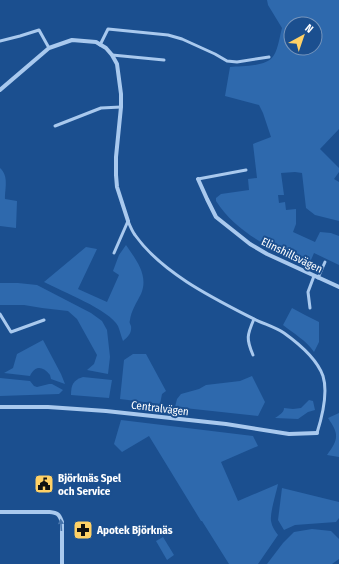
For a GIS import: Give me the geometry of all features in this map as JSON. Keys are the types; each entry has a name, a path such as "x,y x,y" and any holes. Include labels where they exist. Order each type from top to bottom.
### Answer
{"street":[{"path":"0,90 49,48 72,40 96,42 106,48 117,64 121,94 116,175 117,187 128,221"},
{"name":"Elinshillsvägen","path":"198,179 216,217 250,244 267,254 339,287"},
{"name":"Centralvägen","path":"0,407 48,407 106,411 226,424 289,434 317,433"},
{"path":"0,512 57,513 62,522 62,564"}],"lane":[{"path":"100,45 108,29 168,35 182,39 227,61 236,62 269,57"},
{"path":"0,40 39,30 49,48"},
{"path":"112,55 164,60"},
{"path":"54,126 101,108 121,107"},
{"path":"198,179 246,170"},
{"path":"114,253 128,221"},
{"path":"128,221 134,234 148,251 184,280 254,319 283,333 306,352 318,366 323,377 325,387 322,414 317,433"},
{"path":"310,308 308,292 325,262"},
{"path":"0,314 11,332 44,320"},
{"path":"254,319 249,330 248,340 249,346 254,355"}],"shaded area":[{"path":"267,0 339,0 339,129 320,149 339,168 339,172 334,179 339,182 339,221 315,215 306,208 302,173 281,173 284,195 278,195 279,203 285,202 286,210 296,209 296,224 293,232 315,242 320,232 331,233 339,236 339,265 314,253 308,267 283,254 246,232 225,213 216,201 216,198 221,194 249,190 248,179 257,178 253,144 271,137 259,105 225,96 230,67 261,64 271,59 278,46 282,28 268,5"},
{"path":"0,168 6,178 5,199 17,201 16,228 0,226"},
{"path":"126,245 140,268 143,287 131,317 130,333 123,341 118,326 113,320 96,307 44,282 86,247 97,249 78,289 107,302 119,275 113,271 119,255"},
{"path":"0,283 37,285 91,313 102,321 107,330 110,357 108,374 87,370 94,364 97,355 77,319 68,311 24,305 0,305"},
{"path":"292,308 319,322 319,342 314,352 304,341 283,325"},
{"path":"43,340 65,384 51,379 50,375 42,368 37,368 34,370 30,376 4,373 13,368 17,354"},
{"path":"133,354 146,354 166,391 162,394 160,404 120,399 124,360"},
{"path":"252,376 265,402 258,416 175,407 177,399 181,394 199,389 206,385 240,381"},
{"path":"83,377 112,380 109,398 71,395 73,383"},
{"path":"0,378 30,381 37,387 52,384 63,390 59,394 0,396"},
{"path":"309,400 313,401 315,410 308,412 298,419 275,418 282,413 284,408 301,408"},
{"path":"339,413 339,457 327,455 334,445 336,436 334,428 328,418"},
{"path":"121,420 253,436 258,446 221,462 238,501 278,484 272,508 271,521 278,535 258,564 229,564 149,436 122,452 114,444"},
{"path":"282,488 339,502 339,518 336,522 295,525 284,530 278,520"},
{"path":"312,529 331,531 339,539 339,559 332,564 267,564 283,543 294,532"},
{"path":"163,537 174,555 167,560 156,541"}],"place":[{"name":"Björknäs Spel och Service","path":"44,484"},
{"name":"Apotek Björknäs","path":"83,530"}]}
